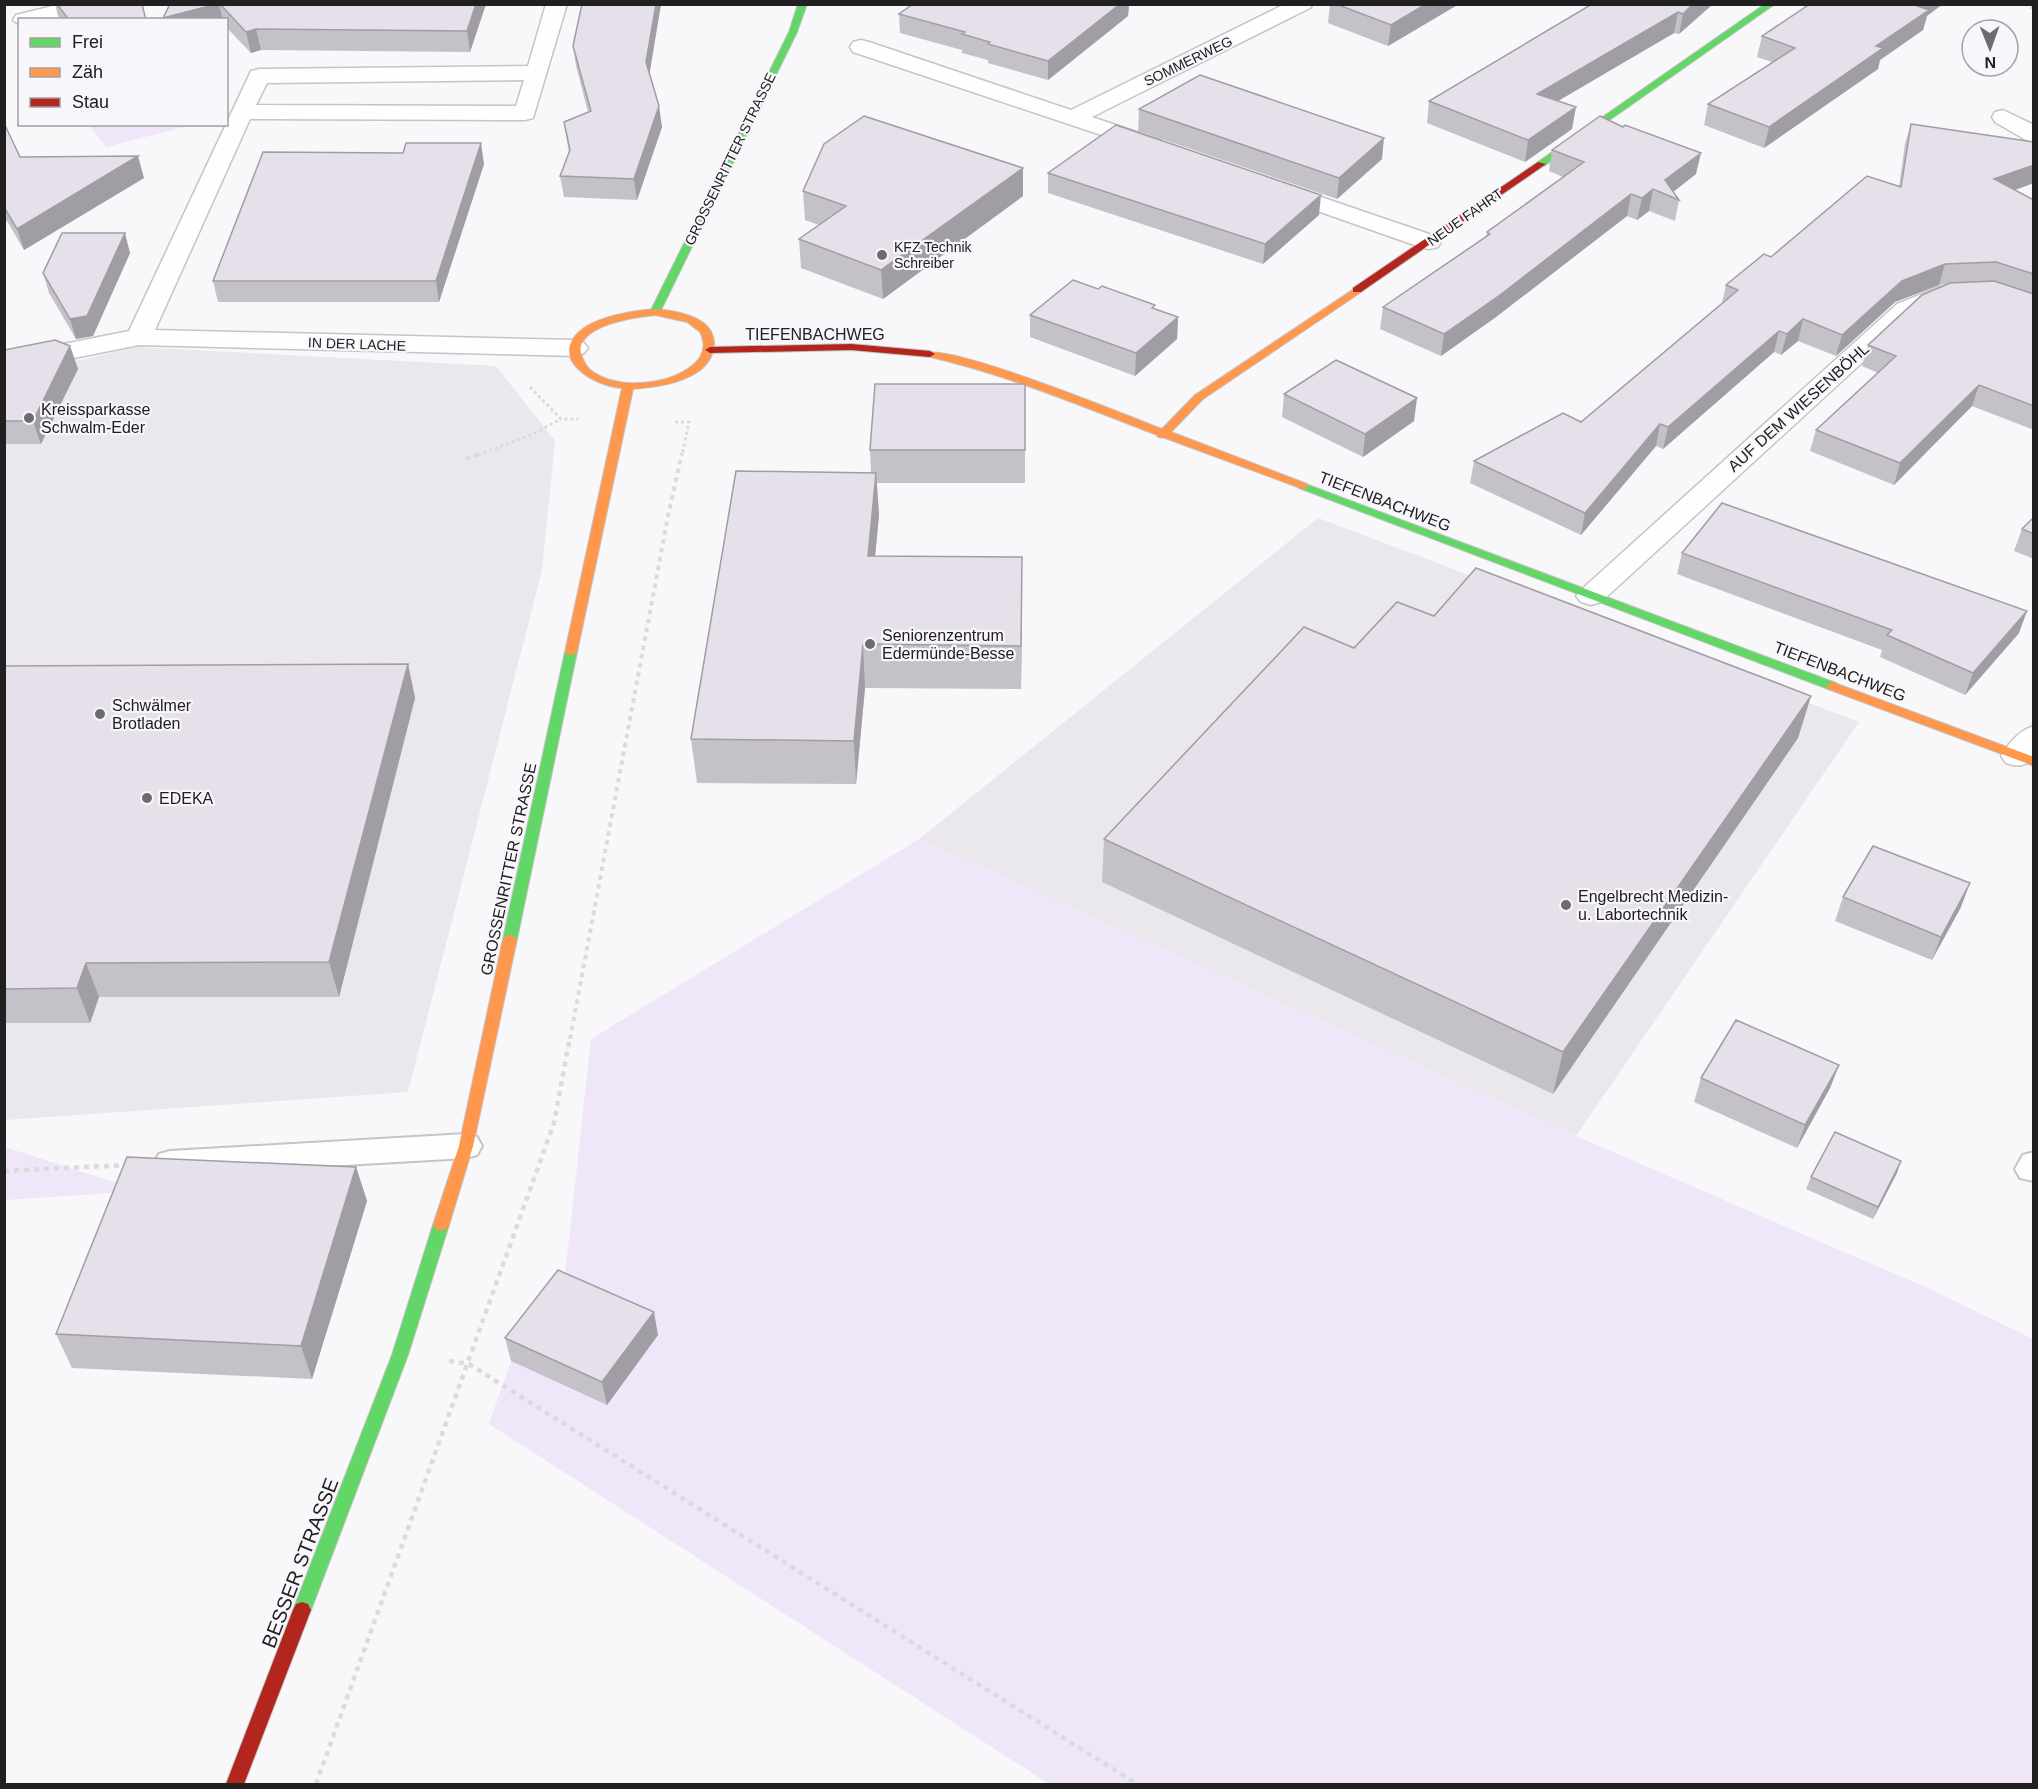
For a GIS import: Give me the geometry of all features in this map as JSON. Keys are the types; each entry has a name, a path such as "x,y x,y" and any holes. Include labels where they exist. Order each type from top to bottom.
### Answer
{"main road":[{"name":"GROSSENRITTER STRASSE","path":"655,312 793,32 803,4"},
{"name":"NEUE FAHRT","path":"1162,435 1199,397 1429,242 1771,4"},
{"path":"655,312 669,313 693,321 710,338 710,350 696,368 674,379 644,386 612,383 587,373 580,365 575,348 584,334 603,321 625,314 655,312"},
{"name":"TIEFENBACHWEG","path":"710,350 851,347 942,355 1006,374 1591,596 2028,751"},
{"name":"GROSSENRITTER STRASSE","path":"400,1355 466,1146 628,385"},
{"name":"BESSER STRASSE","path":"235,1785 400,1355"}],"street":[{"path":"30,18 89,4"},
{"path":"243,112 525,113 556,4"},
{"name":"SOMMERWEG","path":"1073,118 1303,4"},
{"path":"861,47 1173,153"},
{"path":"139,337 259,76 536,74"},
{"path":"2002,117 2034,135"},
{"path":"1251,180 1429,242"},
{"name":"AUF DEM WIESENBÖHL","path":"1591,596 1906,309 1939,295 1990,292 2034,308"},
{"name":"IN DER LACHE","path":"4,364 139,337 575,348"}],"lane":[{"path":"165,1163 466,1146"}],"path":[{"path":"2025,4 2034,9"},
{"path":"466,459 533,434 561,419"},
{"path":"316,1785 554,1124 668,516 689,422 622,420"},
{"path":"4,1171 165,1163"},
{"path":"468,1364 1137,1785"}],"shaded area":[{"path":"90,126 188,126 106,147"},
{"path":"138,347 496,366 555,441 542,570 408,1092 5,1120 5,377"},
{"path":"1318,518 1859,722 1576,1136 919,839"},
{"path":"919,839 1576,1136 1932,1290 2033,1339 2033,1784 1049,1784 489,1424 511,1361 607,1405 563,1293 591,1039"},
{"path":"5,1147 141,1191 5,1200"}],"building":[{"path":"57,4 142,4 146,18 68,18"},
{"path":"170,4 217,4 163,18"},
{"path":"220,4 476,4 467,31 256,29 246,32"},
{"path":"582,4 656,4 646,62 659,106 634,179 560,176 570,150 564,122 591,111 573,46"},
{"path":"913,4 1120,4 1048,61 988,44 990,42 962,34 965,32 899,14"},
{"path":"1336,4 1426,4 1391,25"},
{"path":"1592,4 1693,4 1683,14 1678,12 1537,94 1576,107 1528,140 1429,101"},
{"path":"1810,4 1919,4 1917,6 1929,10 1876,46 1883,48 1769,127 1708,104 1795,48 1762,36"},
{"path":"1200,75 1384,138 1339,178 1139,109"},
{"path":"864,116 1023,168 881,270 799,239 846,206 803,191 824,144"},
{"path":"1600,116 1623,127 1625,125 1701,153 1665,180 1679,200 1653,189 1642,198 1631,194 1500,295 1444,334 1383,307 1490,234 1487,232 1584,162 1552,150"},
{"path":"4,123 20,157 138,156 17,229 4,207"},
{"path":"1911,124 2034,142 2034,165 1994,179 2034,200 2034,274 1996,262 1945,264 1902,281 1842,335 1803,319 1787,334 1779,331 1668,427 1660,424 1585,513 1474,461 1563,413 1581,422 1738,290 1726,285 1764,254 1771,257 1867,176 1901,187"},
{"path":"1116,125 1321,195 1265,244 1048,173"},
{"path":"406,143 481,143 436,281 213,281 263,152 403,153"},
{"path":"62,233 125,233 87,316 70,319 43,273"},
{"path":"1073,280 1098,289 1102,286 1155,305 1152,308 1178,317 1136,353 1030,315"},
{"path":"1994,281 2034,294 2034,406 1979,385 1900,463 1816,430 1896,356 1868,345 1922,295 1950,283"},
{"path":"55,340 70,346 33,421 4,421 4,350"},
{"path":"1336,360 1417,398 1365,434 1284,394"},
{"path":"875,384 1025,384 1025,450 870,450"},
{"name":"Seniorenzentrum Edermünde-Besse","path":"736,471 876,473 868,556 1022,557 1021,646 863,644 854,741 691,739"},
{"path":"1722,503 2027,611 1973,673 1887,635 1892,630 1682,553"},
{"path":"2034,517 2034,534 2022,529"},
{"path":"1476,568 1811,696 1563,1052 1104,839 1304,627 1354,648 1397,602 1434,616"},
{"path":"408,664 329,962 86,963 77,988 4,989 4,666"},
{"path":"1873,846 1970,883 1941,937 1843,897"},
{"path":"1736,1020 1839,1065 1805,1125 1701,1078"},
{"path":"1835,1132 1901,1161 1878,1207 1811,1177"},
{"path":"127,1157 356,1167 301,1346 56,1334"},
{"path":"558,1270 654,1312 602,1382 505,1338"}],"traffic: fast":[{"path":"655,312 793,32 803,4"},
{"path":"1541,164 1771,4"},
{"path":"1303,486 1832,686"},
{"path":"510,939 571,652"},
{"path":"302,1610 400,1355 441,1225"}],"traffic: slow":[{"path":"1162,435 1199,397 1357,290"},
{"path":"655,312 691,320 705,331 709,338 709,348 705,358 696,368 667,381 633,385 601,381 588,374 579,364 575,351 578,340 587,331 615,319 655,312"},
{"path":"930,354 942,355 1006,374 1303,486"},
{"path":"571,652 628,385"},
{"path":"1832,686 2034,762"},
{"path":"441,1225 466,1146 510,939"}],"traffic: jam":[{"path":"1357,290 1541,164"},
{"path":"710,350 851,347 930,354"},
{"path":"235,1784 302,1610"}],"place":[{"name":"KFZ Technik Schreiber","path":"882,255"},
{"name":"Kreissparkasse Schwalm-Eder","path":"29,418"},
{"name":"Seniorenzentrum Edermünde-Besse","path":"870,644"},
{"name":"Schwälmer Brotladen","path":"100,714"},
{"name":"EDEKA","path":"147,798"},
{"name":"Engelbrecht Medizin- u. Labortechnik","path":"1566,905"}]}
